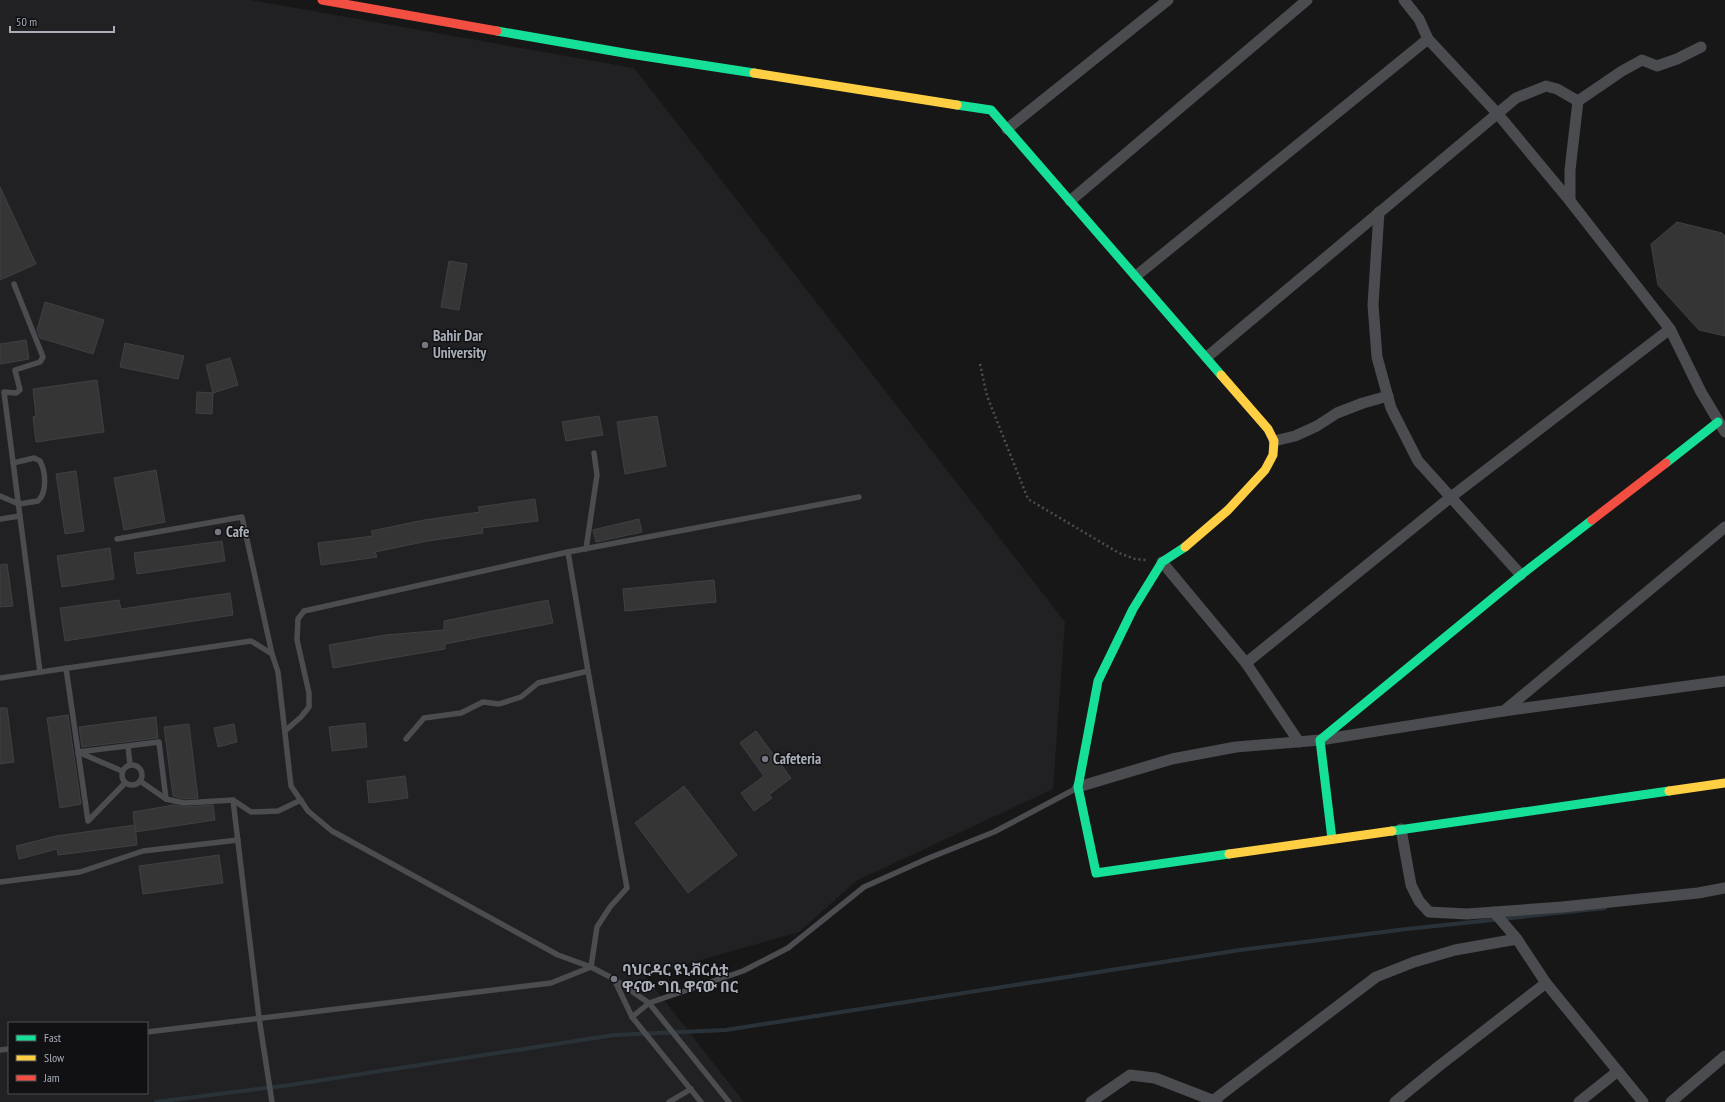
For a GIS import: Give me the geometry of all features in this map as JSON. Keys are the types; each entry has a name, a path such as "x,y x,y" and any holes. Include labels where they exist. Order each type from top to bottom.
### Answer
{"street":[{"path":"322,0 630,54 991,110 1207,357 1268,429 1274,441 1273,454 1265,470 1228,510 1190,544 1162,562 1132,609 1098,680 1078,787 1096,873 1332,838 1725,783"},
{"path":"1007,129 1168,0"},
{"path":"1070,201 1307,0"},
{"path":"1404,0 1419,19 1428,39 1497,113 1570,201 1670,329 1701,392 1725,432"},
{"path":"1136,276 1428,39"},
{"path":"1570,201 1570,170 1578,101 1622,71 1642,60 1657,66 1677,59 1701,47"},
{"path":"1207,357 1516,98 1546,86 1557,89 1578,101"},
{"path":"1379,212 1373,305 1377,357 1391,408 1418,461 1521,575"},
{"path":"1246,663 1451,497 1670,329"},
{"path":"1274,441 1295,436 1317,426 1337,413 1363,402 1388,396"},
{"path":"1320,740 1521,575 1718,422"},
{"path":"1503,711 1725,528"},
{"path":"1162,562 1246,663 1299,742"},
{"path":"1078,787 1172,760 1236,747 1320,740 1503,711 1725,680"},
{"path":"1320,740 1332,838"},
{"path":"1401,829 1411,885 1418,901 1429,912 1467,914 1495,913 1698,893 1725,888"},
{"path":"1495,913 1517,939 1546,983 1643,1102"},
{"path":"1091,1102 1130,1075 1155,1078 1215,1101 1376,977 1414,962 1456,950 1517,939"},
{"path":"1396,1102 1439,1066 1546,983"},
{"path":"1671,1102 1725,1056"},
{"path":"1579,1102 1618,1071"}],"lane":[{"path":"14,284 43,357 40,362 15,370 20,390 16,393 4,392 40,672"},
{"path":"586,549 597,475 594,453"},
{"path":"0,496 19,504 38,501 44,494 44,469 40,461 34,458 13,463"},
{"path":"285,731 301,717 309,706 309,693 297,640 298,619 304,612 568,552 859,497"},
{"path":"0,519 20,516"},
{"path":"117,539 242,517 272,654 278,672 291,786 308,811 332,831 558,955 591,966 614,979 650,1003 696,1058 729,1102"},
{"path":"568,552 588,671 628,888 610,907 597,927 591,966"},
{"path":"0,678 251,641 272,654"},
{"path":"66,668 88,821 125,783"},
{"path":"406,739 424,718 461,714 483,702 499,704 521,697 538,683 588,671"},
{"path":"78,752 159,742 166,799"},
{"path":"128,746 130,764"},
{"path":"78,752 122,771"},
{"path":"130,764 137,766 142,771 140,781 134,785 125,783 122,777 122,771 124,768 130,764"},
{"path":"140,781 166,799 184,803 233,800 251,812 278,811 301,800"},
{"path":"632,1017 650,1003 743,971 775,955 788,948 864,887 929,858 994,832 1078,787"},
{"path":"233,800 259,1018 272,1102"},
{"path":"0,882 80,872 142,851 238,840"},
{"path":"148,1032 551,984 591,966"},
{"path":"614,979 632,1017 701,1102"},
{"path":"669,1102 691,1089"}],"path":[{"path":"980,364 987,396 1028,499 1119,553 1136,559 1162,562"}],"shaded area":[{"name":"Bahir Dar University","path":"0,0 251,0 634,68 1065,622 1053,789 856,881 799,932 645,976 744,1102 0,1102"}],"building":[{"path":"0,187 36,264 0,280"},
{"path":"1677,222 1722,233 1725,236 1725,336 1699,330 1658,285 1651,244"},
{"path":"449,261 467,264 459,310 441,307"},
{"path":"45,302 104,320 93,354 40,338 37,330"},
{"path":"26,340 29,359 0,364 0,344"},
{"path":"125,343 184,356 178,379 120,367"},
{"path":"230,358 238,385 213,393 206,365"},
{"path":"97,380 104,432 36,442 33,417 36,416 33,389"},
{"path":"197,392 213,393 212,414 196,413"},
{"path":"599,416 603,435 566,441 562,422"},
{"path":"657,416 666,466 625,474 617,422"},
{"path":"156,470 165,522 124,530 114,478"},
{"path":"76,471 84,531 65,534 56,474"},
{"path":"535,499 538,521 482,528 483,533 428,541 375,552 377,557 321,565 318,543 373,536 371,531 424,520 480,512 478,507"},
{"path":"639,519 642,532 596,542 593,530"},
{"path":"222,541 225,561 137,574 134,553"},
{"path":"110,548 114,579 62,587 57,556"},
{"path":"7,564 13,606 0,607 0,565"},
{"path":"714,580 716,602 625,611 623,589"},
{"path":"230,593 233,615 65,641 60,608 119,600 121,609"},
{"path":"548,600 553,623 445,644 445,649 333,668 329,645 385,635 444,630 444,621"},
{"path":"0,708 7,708 14,762 0,764"},
{"path":"68,715 81,804 60,808 47,718"},
{"path":"156,717 158,738 82,747 79,727"},
{"path":"365,723 367,747 332,751 329,727"},
{"path":"189,724 198,798 184,799 173,796 164,727"},
{"path":"234,724 237,742 218,747 214,728"},
{"name":"Cafeteria","path":"756,731 791,778 769,795 772,798 754,811 741,793 764,776 740,743"},
{"path":"405,776 408,798 369,803 367,781"},
{"path":"684,786 737,855 688,893 635,823"},
{"path":"174,805 184,807 213,805 215,820 135,832 133,812"},
{"path":"135,825 137,845 58,855 57,849 19,859 16,846 56,836"},
{"path":"219,855 223,883 143,894 139,866"}],"waterway":[{"path":"156,1102 290,1085 614,1035 726,1030 1240,950 1407,929 1605,908"}],"traffic: fast":[{"path":"497,31 630,54 754,73"},
{"path":"957,105 991,110 1221,375"},
{"path":"1666,463 1718,422"},
{"path":"1332,839 1320,740 1521,575 1592,520"},
{"path":"1185,547 1162,562 1133,609 1098,681 1078,787 1096,873 1229,854"},
{"path":"1392,831 1669,791"}],"traffic: slow":[{"path":"754,73 957,105"},
{"path":"1185,547 1228,510 1265,470 1273,455 1274,441 1268,429 1221,375"},
{"path":"1669,791 1725,783"},
{"path":"1229,854 1392,831"}],"traffic: jam":[{"path":"322,0 497,31"},
{"path":"1592,520 1666,463"}],"place":[{"name":"Bahir Dar University","path":"425,345"},
{"name":"Cafe","path":"218,532"},
{"name":"Cafeteria","path":"765,759"},
{"name":"ባህርዳር ዩኒቭርሲቲ ዋናው ግቢ ዋናው በር","path":"614,979"}]}
